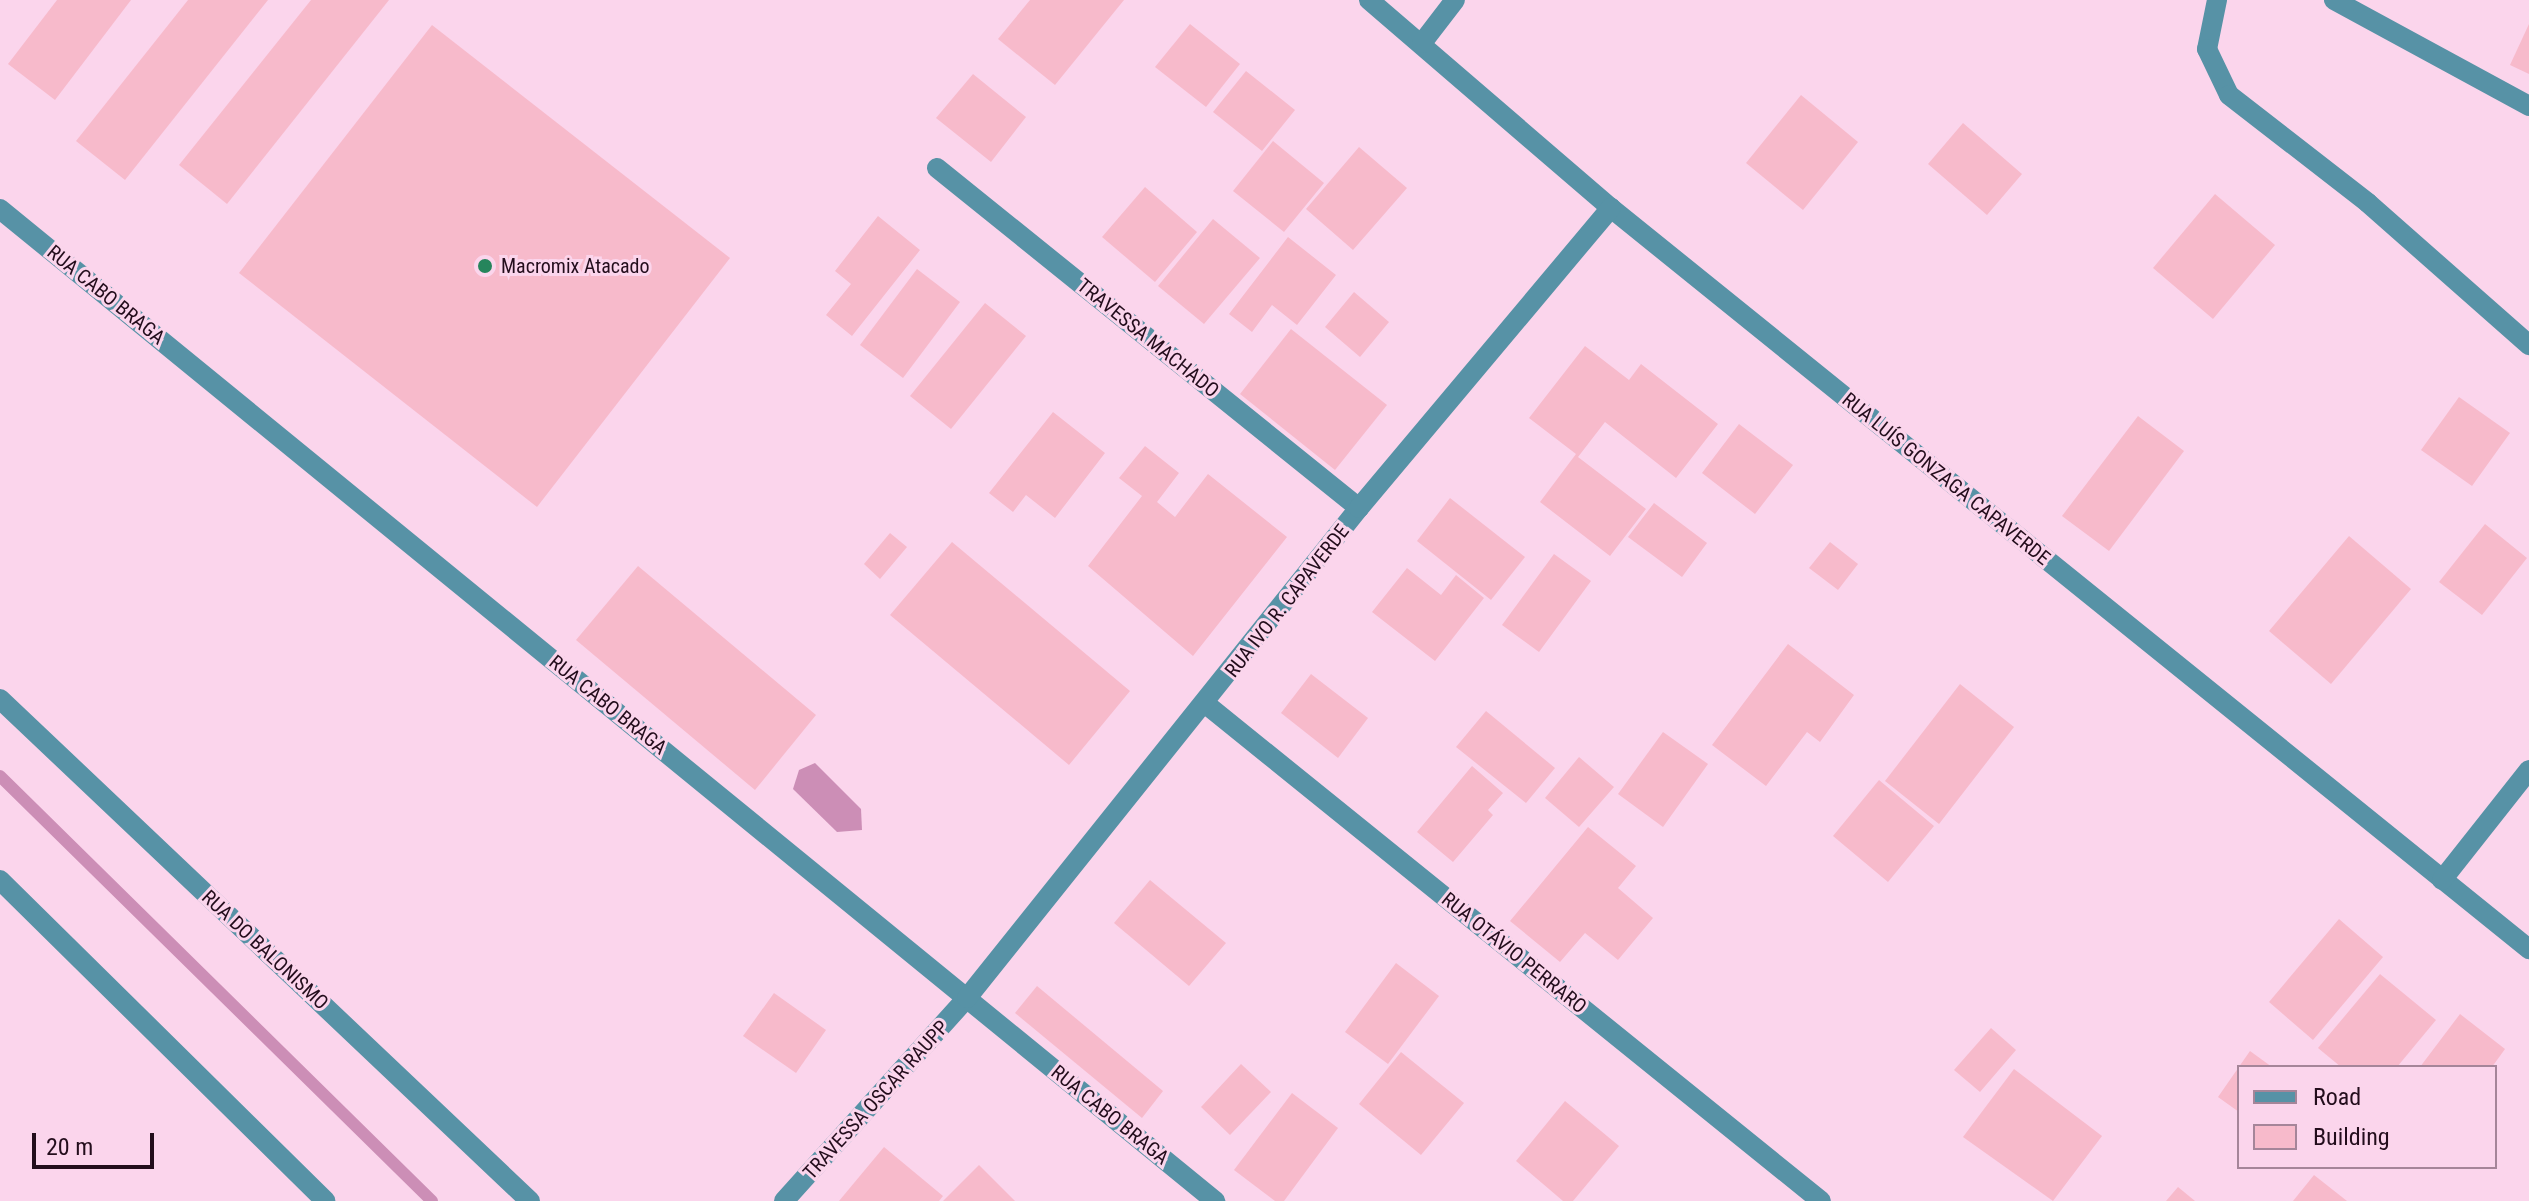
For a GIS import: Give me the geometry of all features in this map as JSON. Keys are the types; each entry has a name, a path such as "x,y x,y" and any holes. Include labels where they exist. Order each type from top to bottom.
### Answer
{"street":[{"name":"RUA LUÍS GONZAGA CAPAVERDE","path":"1369,0 1611,208 2529,949"},
{"path":"1422,43 1455,0"},
{"path":"2217,0 2207,49 2229,95 2368,203 2529,345"},
{"path":"2334,0 2529,106"},
{"name":"TRAVESSA MACHADO","path":"937,168 1359,508"},
{"name":"RUA IVO R. CAPAVERDE","path":"967,998 1207,705 1359,508 1611,208"},
{"name":"RUA CABO BRAGA","path":"0,209 1215,1201"},
{"name":"RUA DO BALONISMO","path":"0,699 530,1201"},
{"name":"RUA OTÁVIO PERRARO","path":"1207,705 1821,1201"},
{"path":"2442,880 2529,770"},
{"path":"0,880 325,1201"},
{"name":"TRAVESSA OSCAR RAUPP","path":"784,1201 967,998"}],"shaded area":[{"path":"815,763 861,809 862,830 837,832 793,789 799,770"}],"building":[{"path":"57,0 131,0 55,100 8,64"},
{"path":"188,0 268,0 125,180 76,141"},
{"path":"311,0 389,0 227,204 179,165"},
{"path":"1030,0 1124,0 1055,85 998,39"},
{"path":"1190,24 1240,64 1206,107 1155,67"},
{"path":"2529,24 2529,74 2510,65"},
{"name":"Macromix Atacado","path":"432,25 730,258 537,507 239,273"},
{"path":"1246,71 1295,110 1262,151 1213,112"},
{"path":"973,74 1026,117 991,162 936,118"},
{"path":"1801,95 1858,142 1803,210 1746,163"},
{"path":"1963,123 2022,174 1987,215 1928,164"},
{"path":"1273,141 1324,183 1284,232 1233,191"},
{"path":"1359,147 1407,188 1353,250 1306,209"},
{"path":"1145,187 1197,232 1155,282 1102,237"},
{"path":"2215,194 2275,245 2213,319 2153,268"},
{"path":"878,216 920,250 852,336 826,315 851,284 835,271"},
{"path":"1213,219 1260,258 1204,324 1158,286"},
{"path":"1288,237 1336,275 1297,325 1272,305 1252,332 1229,314"},
{"path":"917,269 960,302 903,378 860,345"},
{"path":"1354,292 1389,322 1360,357 1325,327"},
{"path":"985,303 1026,336 951,429 910,396"},
{"path":"1291,329 1387,405 1335,470 1240,394"},
{"path":"1585,346 1629,380 1641,364 1718,424 1676,478 1605,422 1578,457 1646,509 1610,556 1540,502 1576,454 1529,418"},
{"path":"2459,397 2510,433 2472,486 2421,450"},
{"path":"1053,412 1105,453 1055,518 1026,495 1013,512 989,493"},
{"path":"2138,416 2184,451 2109,551 2062,516"},
{"path":"1739,424 1793,465 1755,514 1702,473"},
{"path":"1145,446 1179,473 1157,502 1175,517 1208,474 1287,537 1193,656 1088,566 1142,496 1119,478"},
{"path":"1450,498 1525,557 1491,600 1417,541"},
{"path":"1654,503 1707,543 1682,577 1628,537"},
{"path":"2485,524 2527,558 2482,615 2439,582"},
{"path":"890,533 907,547 880,579 864,564"},
{"path":"2349,536 2411,589 2331,684 2269,631"},
{"path":"952,542 1130,691 1069,765 890,615"},
{"path":"1830,542 1858,564 1838,590 1809,568"},
{"path":"1554,554 1591,581 1539,652 1502,625"},
{"path":"638,566 816,715 755,790 576,640"},
{"path":"1407,568 1441,595 1456,575 1484,598 1435,661 1372,612"},
{"path":"1788,644 1854,695 1820,742 1807,732 1766,786 1712,745"},
{"path":"1311,674 1368,718 1338,758 1281,713"},
{"path":"1960,684 2014,727 1939,824 1885,781"},
{"path":"1486,711 1555,768 1526,803 1456,747"},
{"path":"1663,732 1708,764 1663,827 1618,794"},
{"path":"1579,757 1614,787 1579,827 1545,798"},
{"path":"1472,766 1503,793 1488,810 1493,815 1453,862 1417,832"},
{"path":"1879,780 1934,826 1888,882 1833,836"},
{"path":"1588,827 1636,866 1618,888 1653,918 1618,960 1585,933 1560,962 1510,921"},
{"path":"1150,880 1226,943 1189,986 1114,923"},
{"path":"2339,919 2383,957 2313,1040 2269,1002"},
{"path":"1396,963 1439,996 1388,1064 1345,1032"},
{"path":"2380,974 2436,1020 2399,1065 2339,1065 2318,1048"},
{"path":"1037,986 1163,1091 1142,1118 1015,1013"},
{"path":"774,993 826,1030 796,1073 743,1036"},
{"path":"2460,1014 2505,1049 2493,1065 2422,1065"},
{"path":"1991,1028 2016,1050 1980,1092 1954,1070"},
{"path":"2250,1051 2269,1065 2240,1065"},
{"path":"1401,1052 1464,1103 1421,1155 1359,1104"},
{"path":"1241,1064 1271,1092 1230,1135 1201,1107"},
{"path":"2014,1069 2102,1136 2053,1201 1963,1137"},
{"path":"2237,1070 2237,1111 2218,1097"},
{"path":"1292,1093 1338,1128 1284,1201 1275,1201 1234,1170"},
{"path":"1565,1101 1619,1146 1573,1201 1563,1201 1516,1161"},
{"path":"884,1147 943,1196 939,1201 839,1201"},
{"path":"979,1165 1015,1201 943,1201"},
{"path":"2314,1175 2347,1201 2293,1201"},
{"path":"2178,1187 2195,1201 2166,1201"}],"waterway":[{"path":"0,776 432,1201"}],"place":[{"name":"Macromix Atacado","path":"485,266"}]}
